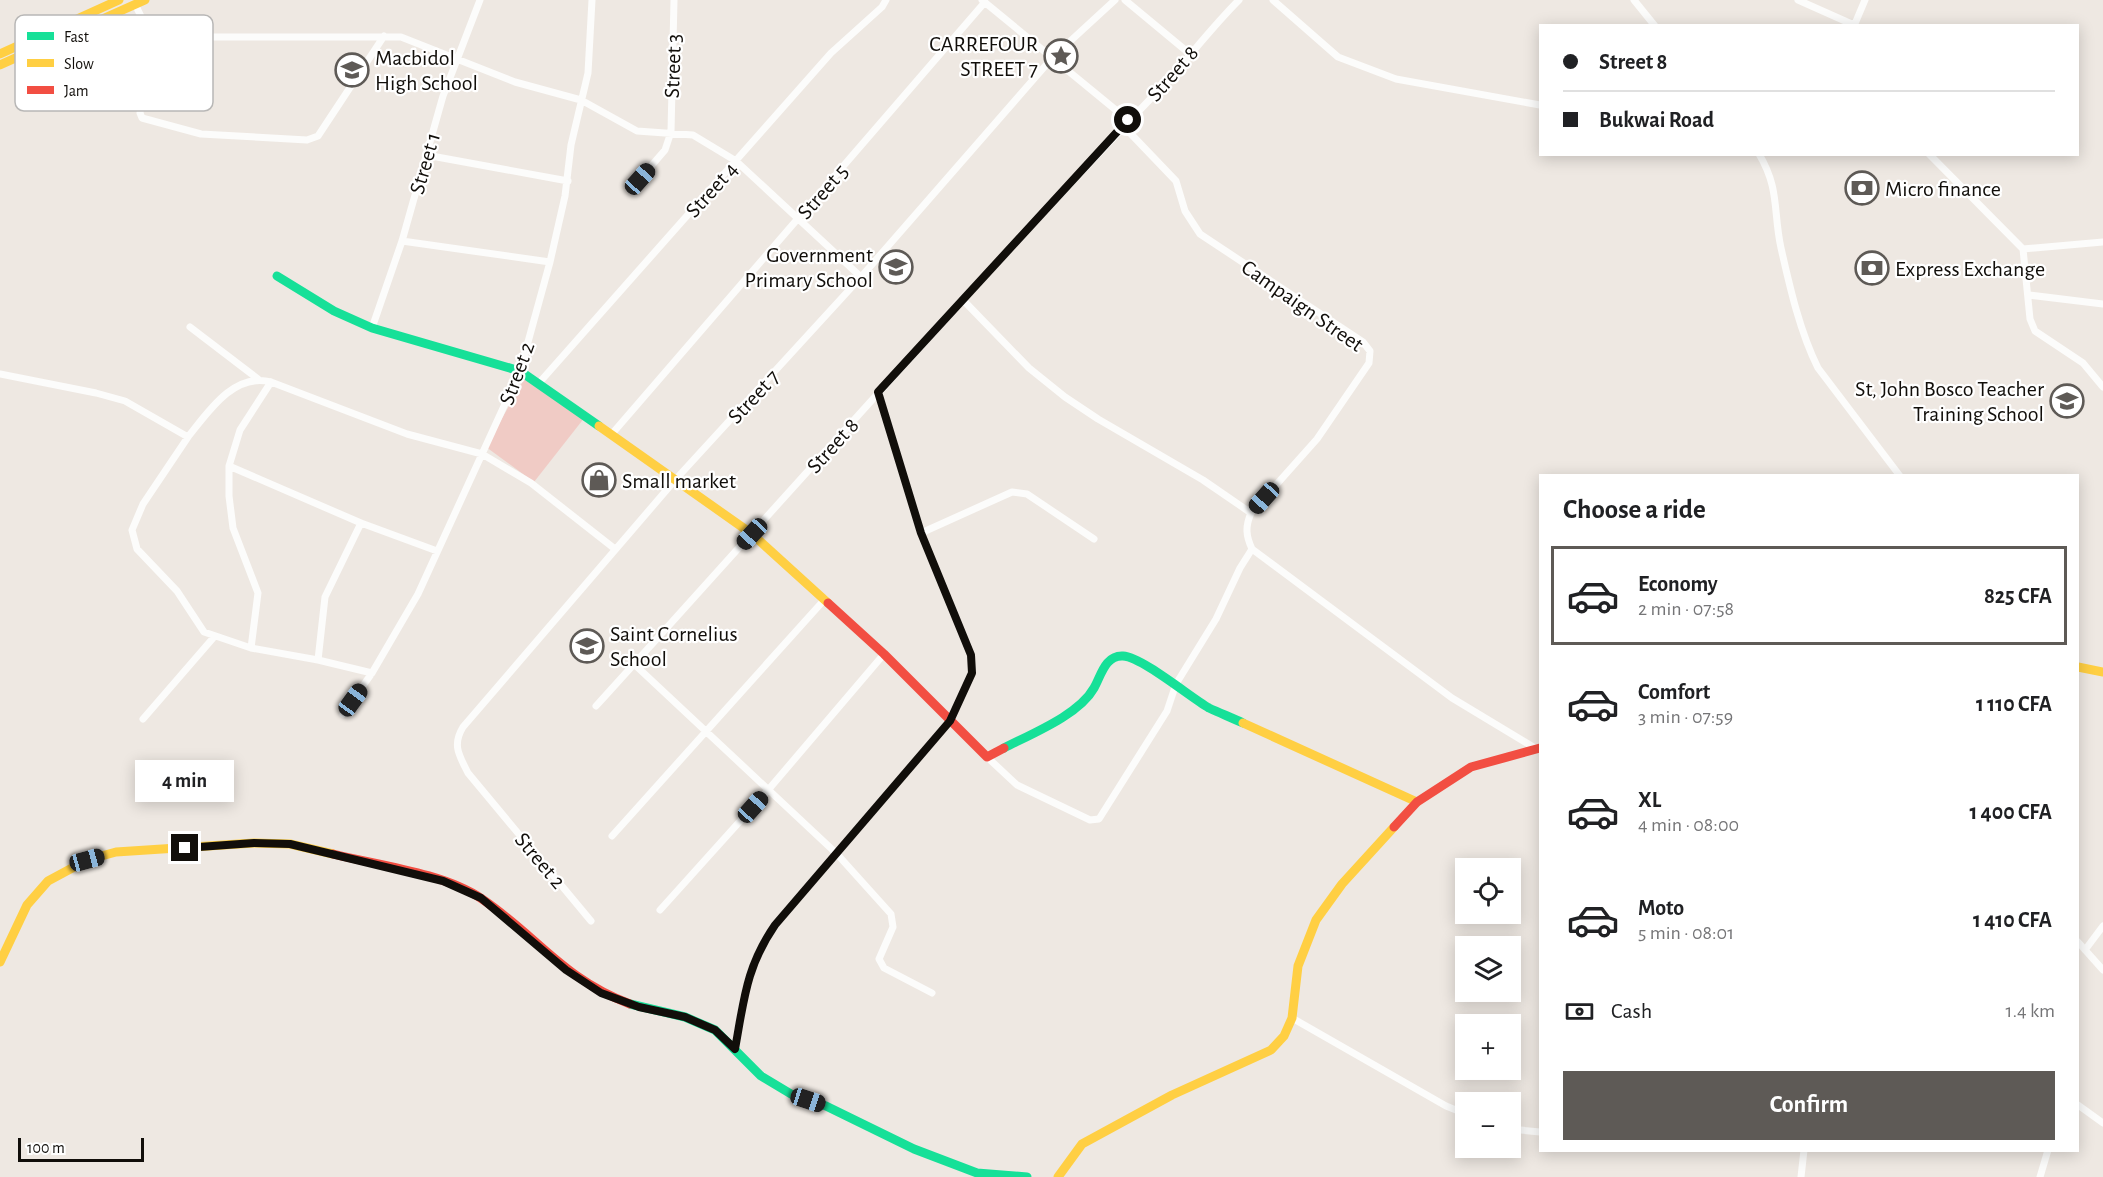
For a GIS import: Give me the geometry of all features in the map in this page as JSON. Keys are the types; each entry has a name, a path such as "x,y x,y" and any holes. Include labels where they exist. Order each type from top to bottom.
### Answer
{"main road":[{"path":"86,15 119,0"},
{"path":"107,15 135,2 145,0"},
{"path":"0,54 15,47"},
{"path":"0,65 15,58"},
{"path":"277,276 334,311 372,328 520,371 539,383 752,534 884,654 987,757 1067,715 1093,691 1106,664 1115,657 1125,656 1176,684 1208,707 1417,802"},
{"path":"2079,667 2103,672"},
{"path":"1058,1177 1068,1160 1082,1144 1172,1095 1271,1050 1284,1036 1292,1018 1298,966 1316,920 1342,884 1417,802 1471,767 1538,748"},
{"path":"0,963 11,935 27,905 48,881 87,860 116,852 254,843 290,844 443,881 481,898 566,970 601,993 639,1007 685,1017 715,1030 761,1076 791,1094 826,1106 914,1149 976,1173 1027,1177"}],"street":[{"name":"Street 1","path":"372,328 402,242 426,155 457,60 480,0"},
{"name":"Street 2","path":"343,714 372,673 418,594 520,371 550,262 568,181 571,145 588,73 592,0"},
{"name":"Street 3","path":"671,132 674,0"},
{"name":"Street 4","path":"539,383 831,52 882,7 886,0"},
{"name":"Street 7","path":"456,738 470,718 676,479 861,277 1053,57 1115,0"},
{"path":"1125,0 1190,54"},
{"name":"Street 8","path":"596,706 878,392 1239,0"},
{"path":"1273,0 1338,57 1396,79 1539,105"},
{"path":"1634,0 1653,24"},
{"path":"1798,0 1852,24"},
{"path":"1854,24 1865,0"},
{"name":"Campaign Street","path":"983,1 1128,120 1131,134 1176,181 1185,211 1200,234 1363,342 1370,351 1369,363 1317,439 1251,513"},
{"name":"Street 5","path":"611,435 983,1"},
{"path":"140,111 142,118 201,134 307,140 318,136 384,36"},
{"path":"213,37 384,36 400,38 515,82 581,100 637,131 693,135 736,161 861,277"},
{"path":"640,179 664,150 671,132"},
{"path":"426,155 568,181"},
{"path":"1760,156 1776,195 1780,246 1808,349 1818,368 1898,474"},
{"path":"1931,156 2023,249 2030,319 2036,331 2083,363 2103,387"},
{"path":"402,242 550,262"},
{"path":"2023,249 2103,242"},
{"path":"2029,295 2103,304"},
{"path":"964,301 1029,368 1065,397 1098,419 1203,480 1251,513 1246,524 1247,538 1252,549 1452,698 1538,748"},
{"path":"190,327 258,379 407,434 482,454 531,483 615,549"},
{"path":"0,374 125,401 189,437"},
{"path":"258,379 229,391 215,403 143,504 132,530 133,540 137,549 177,591 201,629 214,637 251,648 318,660 372,673"},
{"path":"251,648 258,593 233,528 228,496 229,466 240,430 271,382"},
{"path":"735,1049 746,983 759,949 775,925 950,721 972,673 971,655 921,533 878,392"},
{"path":"229,466 361,523 437,551"},
{"path":"921,533 1012,492 1027,494 1094,539"},
{"path":"318,660 325,597 361,523"},
{"path":"987,757 1017,785 1090,820 1099,819 1167,711 1176,684 1216,619 1240,568 1252,549"},
{"path":"612,836 825,600"},
{"path":"143,718 214,637"},
{"path":"660,910 769,789 884,654"},
{"path":"634,664 837,854 894,920 879,959 884,968 932,993"},
{"name":"Street 2","path":"456,738 457,750 468,773 591,921"},
{"path":"2085,950 2103,927"},
{"path":"2079,943 2103,970"},
{"path":"1292,1018 1455,1110"},
{"path":"2079,1107 2103,1124"},
{"path":"1521,1130 1539,1132"},
{"path":"1801,1177 1803,1152"},
{"path":"2040,1177 2047,1152"}],"shaded area":[{"path":"527,374 585,417 534,482 486,447"}],"traffic: fast":[{"path":"277,276 334,311 372,328 520,371 599,426"},
{"path":"1004,748 1054,723 1077,707 1087,698 1108,663 1112,659 1123,656 1142,663 1209,708 1243,723"},
{"path":"630,1004 685,1017 715,1030 761,1076 791,1094 826,1106 914,1149 977,1173 1027,1177"}],"traffic: slow":[{"path":"86,15 119,0"},
{"path":"112,15 145,0"},
{"path":"0,54 15,47"},
{"path":"0,65 15,58"},
{"path":"599,426 752,534 828,603"},
{"path":"2079,667 2103,672"},
{"path":"1243,723 1417,802"},
{"path":"1058,1177 1082,1144 1172,1095 1271,1050 1284,1036 1292,1018 1298,966 1316,920 1342,884 1394,827"},
{"path":"0,962 27,905 48,881 87,860 116,852 254,843 290,844 333,854"}],"traffic: jam":[{"path":"828,603 884,654 987,757 1004,748"},
{"path":"1394,827 1417,802 1471,767 1539,748"},
{"path":"333,854 430,876 467,890 501,913 568,970 607,994 630,1004"}],"place":[{"name":"CARREFOUR STREET 7","path":"1061,56"},
{"name":"Macbidol High School","path":"352,70"},
{"name":"Micro finance","path":"1862,188"},
{"name":"Government Primary School","path":"896,267"},
{"name":"Express Exchange","path":"1872,268"},
{"name":"St, John Bosco Teacher Training School","path":"2067,401"},
{"name":"Small market","path":"599,480"},
{"name":"Saint Cornelius School","path":"587,646"}],"route":[{"path":"185,848 254,843 290,844 443,881 481,898 566,970 601,993 639,1007 685,1017 715,1030 735,1049 746,983 759,949 775,925 950,721 972,673 971,655 921,533 878,392 1128,120"}]}
